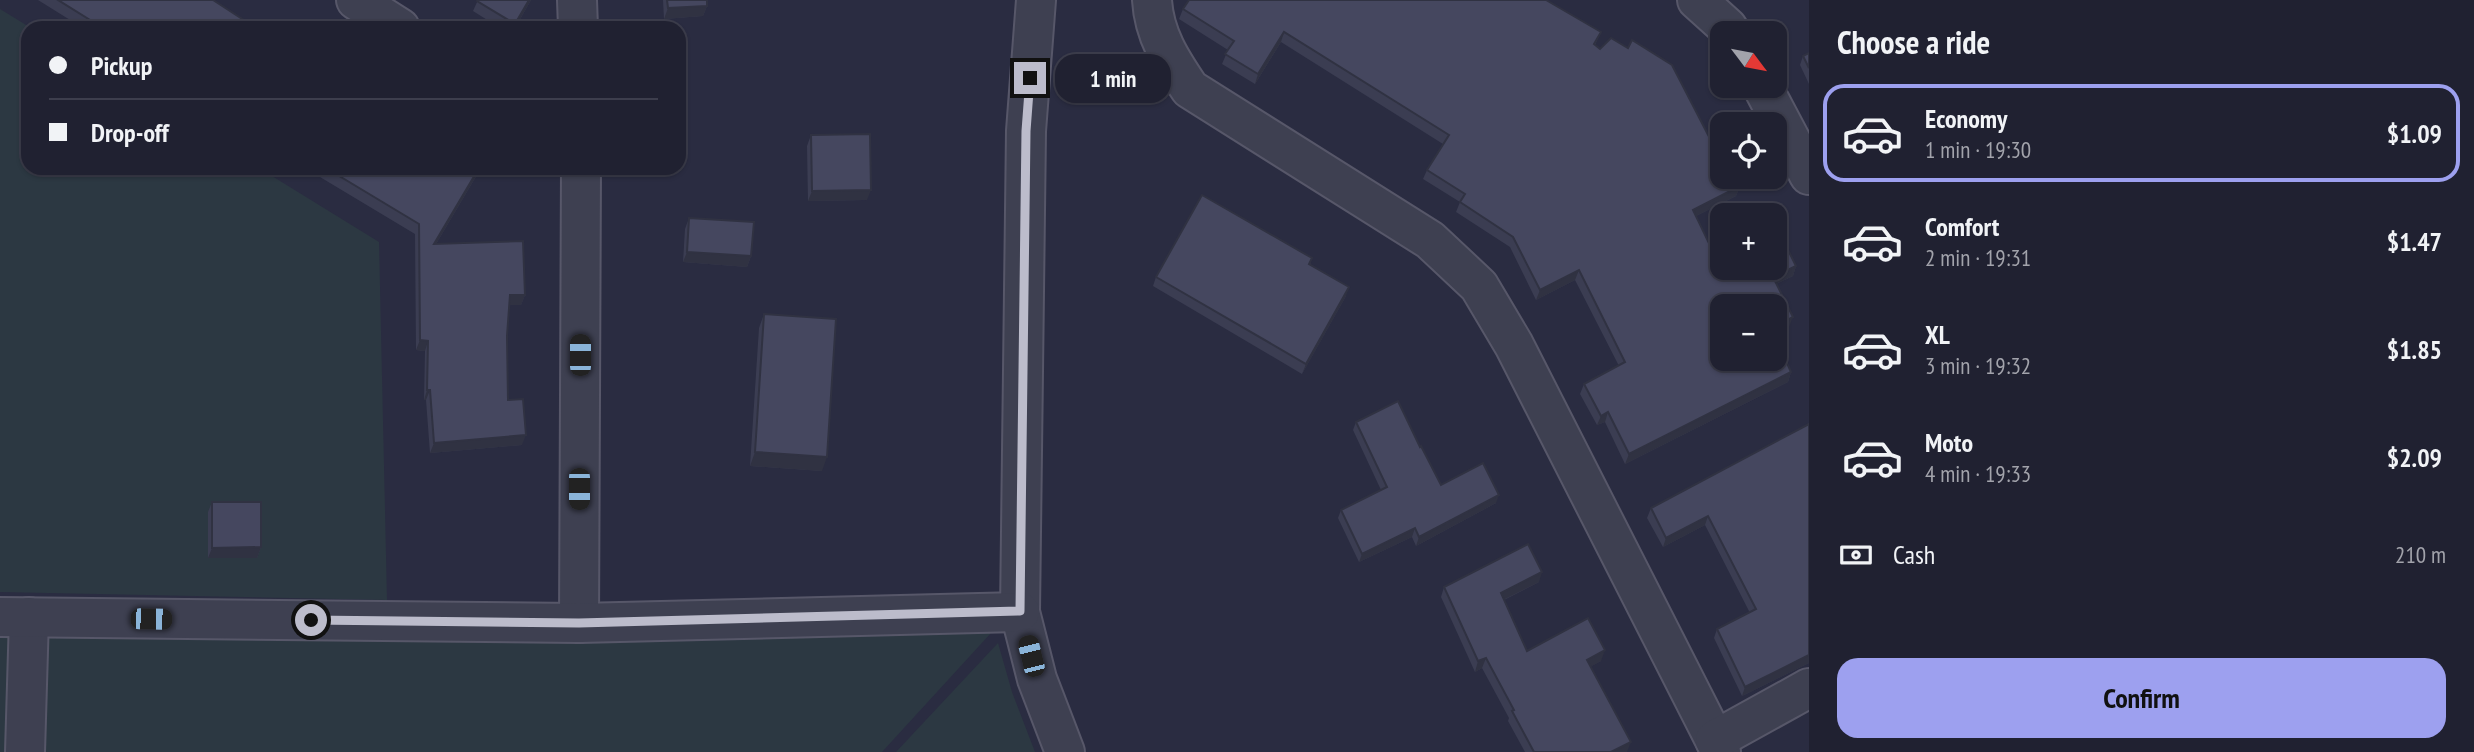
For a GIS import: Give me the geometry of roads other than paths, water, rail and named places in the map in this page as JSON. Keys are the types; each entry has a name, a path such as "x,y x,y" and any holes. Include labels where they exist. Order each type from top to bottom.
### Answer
{"street":[{"path":"356,0 389,21"},
{"path":"577,0 578,21"},
{"path":"1036,0 1026,131 1020,611 1037,679 1065,752"},
{"path":"1152,0 1165,52 1190,89 1430,240 1479,286 1514,345 1718,746 1809,688"},
{"path":"1697,0 1720,21"},
{"path":"1768,98 1809,175"},
{"path":"579,623 581,175"},
{"path":"25,752 14,617 579,623 1020,611"}]}
